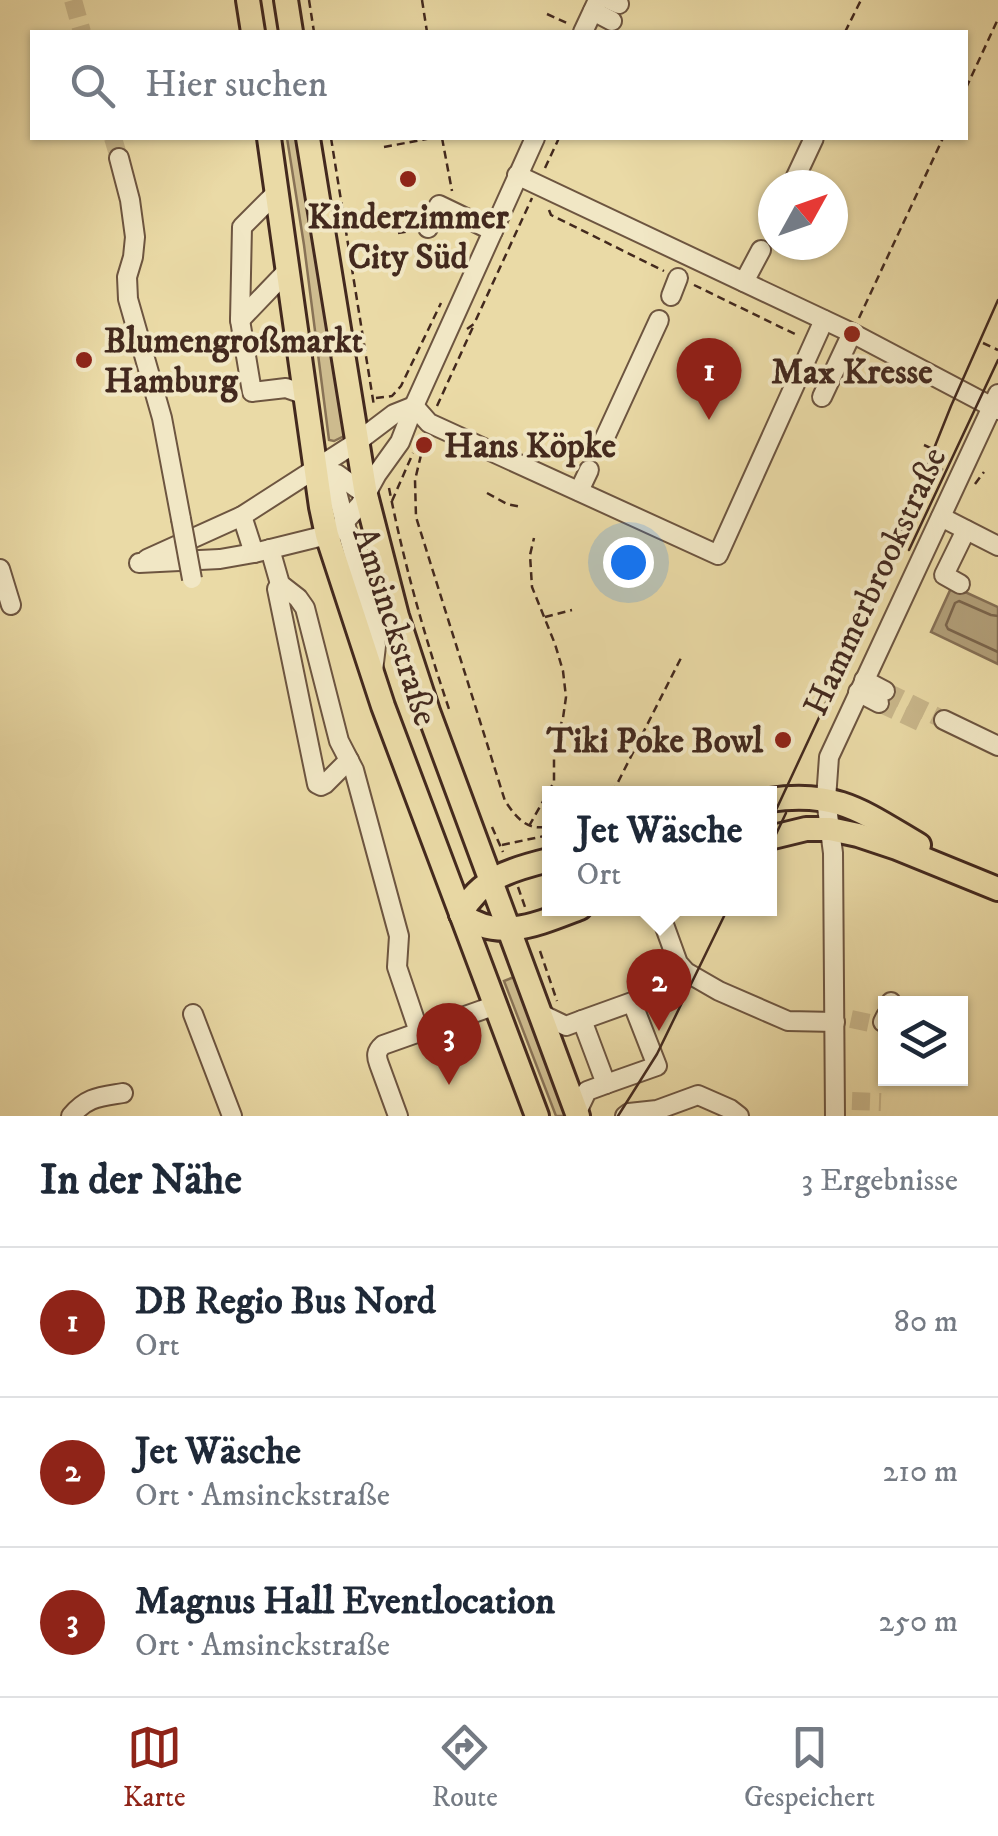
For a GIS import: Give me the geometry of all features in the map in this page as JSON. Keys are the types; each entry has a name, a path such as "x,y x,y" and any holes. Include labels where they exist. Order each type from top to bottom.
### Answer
{"main road":[{"path":"248,0 253,30"},
{"path":"286,0 291,30"},
{"name":"Amsinckstraße","path":"269,140 316,470 336,529 373,677 538,1116"},
{"name":"Amsinckstraße","path":"308,140 366,494 397,616 428,711 501,874 510,931 578,1114"},
{"path":"777,799 842,802 974,878"},
{"path":"777,836 830,828 858,834 998,889"},
{"path":"542,862 501,874 467,903 462,914 473,923 510,931 559,916"}],"street":[{"path":"577,28 596,6 613,8"},
{"path":"414,406 394,414 316,470 242,516 139,563 220,559 336,529 366,494 400,442 534,140"},
{"path":"799,170 813,140"},
{"path":"119,158 130,200 134,238 134,257 127,277 128,299 162,418 192,579"},
{"path":"518,175 996,404"},
{"path":"277,192 242,227 240,320 252,392 286,388 306,396"},
{"path":"428,228 439,205 493,230"},
{"path":"744,282 758,256"},
{"path":"240,320 288,270"},
{"path":"600,446 660,320"},
{"path":"414,406 429,424 718,555 824,320"},
{"path":"822,398 852,332"},
{"name":"Hammerbrookstraße","path":"841,1106 833,853 826,799 829,757 996,404"},
{"path":"316,470 337,474 366,494"},
{"path":"579,491 589,470"},
{"path":"242,516 278,580 304,608 339,741 352,765 399,936 397,967 419,1032"},
{"path":"940,518 998,546"},
{"path":"960,584 944,575 966,530"},
{"path":"0,568 11,605"},
{"path":"278,580 276,589 317,784 322,786 352,765"},
{"path":"861,686 882,697"},
{"path":"944,720 998,746"},
{"path":"661,916 678,963 686,972 788,1020 840,1020"},
{"path":"541,1014 566,1026 632,1002 657,1066 587,1092 578,1114"},
{"path":"398,1116 376,1056 382,1045 496,1005"},
{"path":"192,1014 232,1116"},
{"path":"582,1020 606,1084"},
{"path":"71,1116 81,1104 122,1093"},
{"path":"624,1116 657,1110 698,1095 740,1116"}],"path":[{"path":"309,0 314,30"},
{"path":"422,0 428,30"},
{"path":"846,30 861,0"},
{"path":"547,14 577,28"},
{"path":"968,84 998,20"},
{"path":"331,140 377,427"},
{"path":"384,147 421,140"},
{"path":"442,140 455,212"},
{"path":"446,332 474,324 558,140"},
{"path":"852,332 943,140"},
{"path":"538,186 551,215 675,287 802,337"},
{"path":"365,400 392,396 401,386 442,302"},
{"path":"983,344 994,350"},
{"path":"924,445 944,454 938,468 949,473"},
{"path":"421,455 415,480 416,518 505,801 518,819 542,829"},
{"path":"975,484 984,472"},
{"path":"487,493 521,507"},
{"path":"392,502 407,570 454,724"},
{"path":"534,538 530,555 532,587 564,671 566,697 554,745 552,786"},
{"path":"544,617 572,610"},
{"path":"616,786 681,658"},
{"path":"529,826 542,803"},
{"path":"493,829 500,845 501,874"},
{"path":"500,845 542,836"}],"shaded area":[{"path":"287,140 297,140 342,410 344,436 334,441 329,440"},
{"path":"514,977 566,1116 556,1116 504,981"}],"water":[{"path":"952,586 998,607 998,664 931,632"}],"tunnel":[{"path":"73,0 81,30"},
{"path":"114,140 119,158"},
{"path":"885,691 944,720"},
{"path":"879,703 924,724"},
{"path":"851,1019 878,1022"},
{"path":"852,1101 881,1102"}],"tram line":[{"path":"777,808 871,606 998,300"},
{"path":"909,550 998,360"},
{"path":"777,832 786,813"},
{"path":"618,1116 657,1054 724,916"}],"place":[{"name":"Kinderzimmer City Süd","path":"408,179"},
{"name":"Max Kresse","path":"852,334"},
{"name":"Blumengroßmarkt Hamburg","path":"84,360"},
{"name":"DB Regio Bus Nord","path":"709,420"},
{"name":"Hans Köpke","path":"424,445"},
{"name":"Tiki Poke Bowl","path":"783,740"},
{"name":"Jet Wäsche","path":"659,1031"},
{"name":"Magnus Hall Eventlocation","path":"449,1085"}]}
